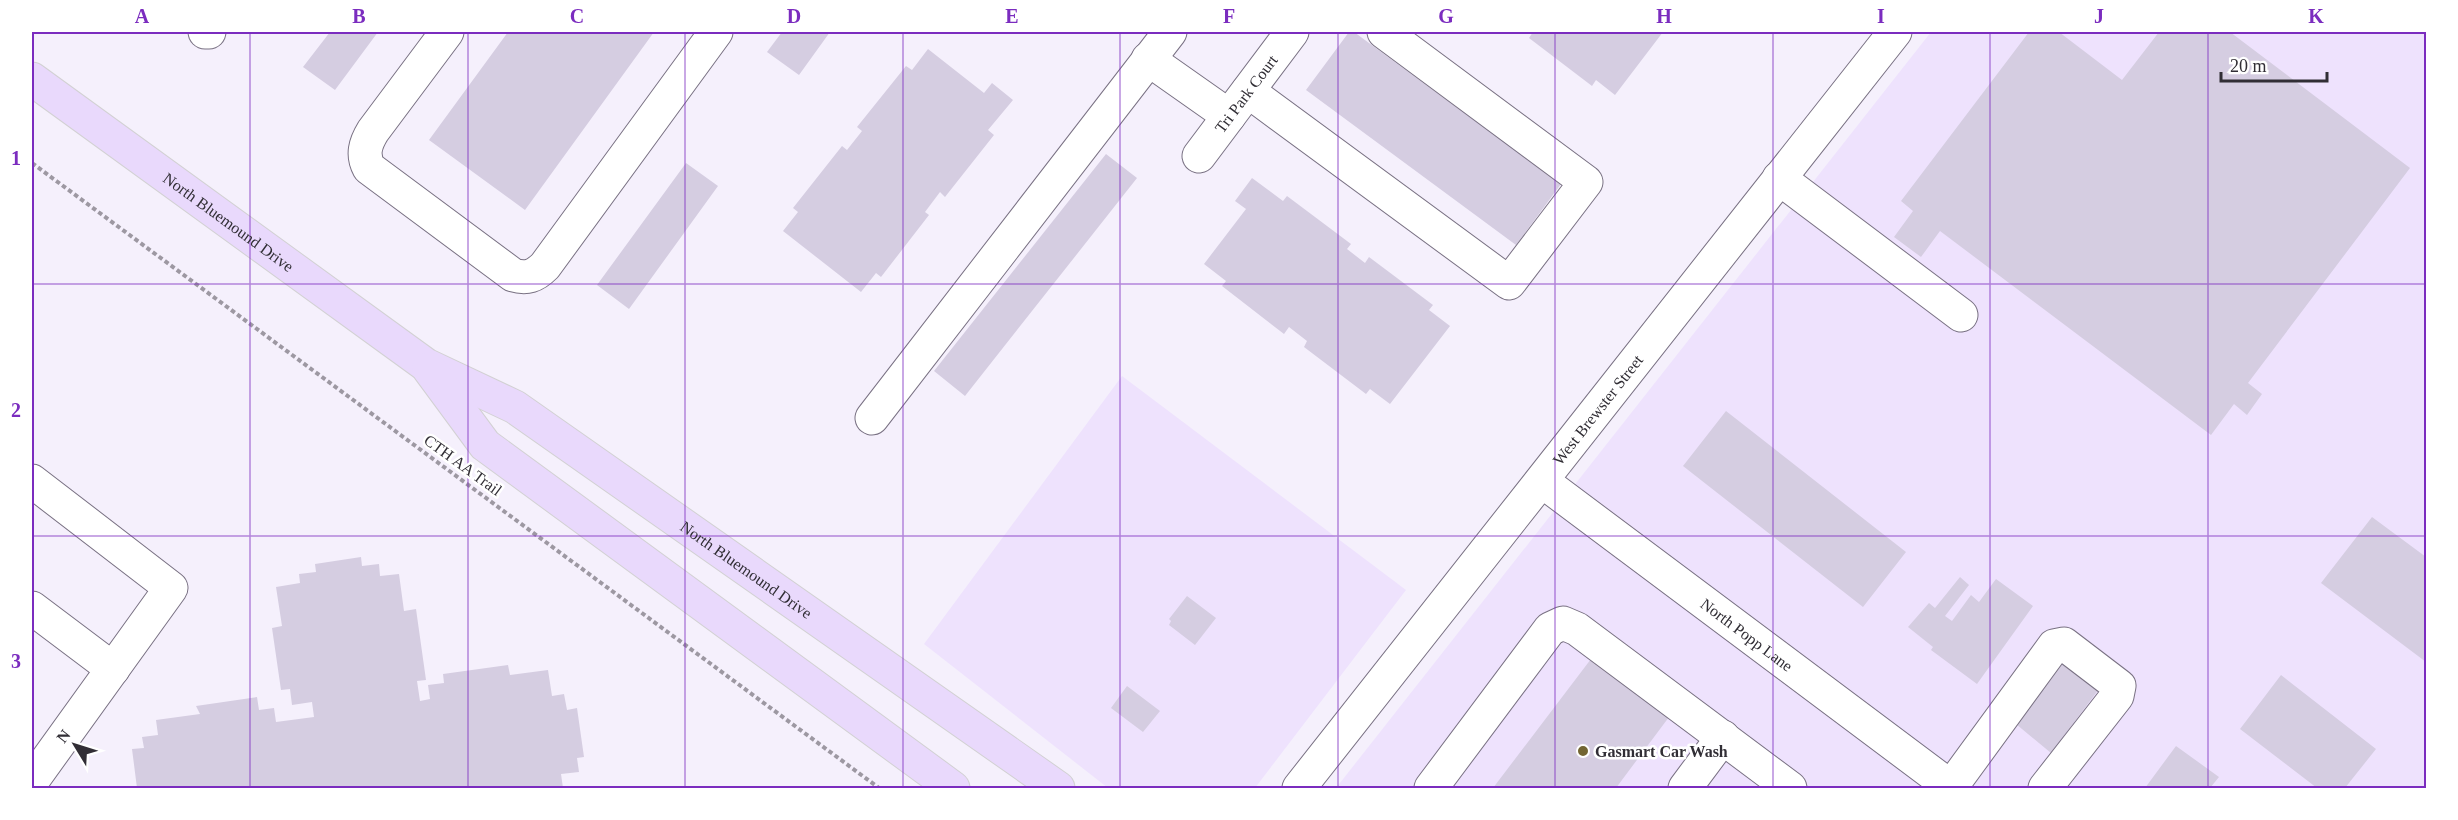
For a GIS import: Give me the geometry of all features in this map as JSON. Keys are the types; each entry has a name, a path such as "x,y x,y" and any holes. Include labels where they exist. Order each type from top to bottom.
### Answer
{"main road":[{"name":"North Bluemound Drive","path":"32,79 426,365 515,407 1058,789"},
{"name":"North Bluemound Drive","path":"426,365 485,445 953,789"}],"street":[{"path":"447,32 373,131 367,141 365,160 369,168 379,176 513,275 521,277 538,273 545,266 717,32"},
{"path":"872,418 1170,32"},
{"name":"Tri Park Court","path":"1199,156 1292,32"},
{"path":"1148,59 1239,103 1509,283 1586,182 1384,32"},
{"name":"West Brewster Street","path":"1299,789 1895,32"},
{"path":"1779,178 1960,315"},
{"path":"32,481 171,588 113,669 36,764"},
{"name":"North Popp Lane","path":"1542,481 1951,788"},
{"path":"32,608 113,669"},
{"path":"1431,789 1550,629 1563,623 1577,629 1790,789"},
{"path":"1951,788 2054,646 2064,644 2118,686 2117,696 2045,789"},
{"path":"1685,789 1723,737"}],"path":[{"name":"CTH AA Trail","path":"32,163 879,789"}],"shaded area":[{"path":"1931,32 2426,32 2426,788 1336,788"},
{"path":"1122,376 1406,590 1255,788 1108,788 924,644"}],"building":[{"path":"330,32 378,32 335,90 303,67"},
{"path":"508,32 654,32 525,210 429,140"},
{"path":"782,32 830,32 799,75 767,52"},
{"path":"1349,32 1354,32 1561,184 1516,245 1306,90"},
{"path":"1533,32 1663,32 1615,95 1596,80 1592,86 1529,38"},
{"path":"2029,32 2059,32 2122,80 2159,32 2230,32 2410,168 2248,383 2262,394 2247,415 2234,404 2211,435 1940,231 1921,257 1894,237 1913,211 1901,201"},
{"path":"928,49 984,93 992,83 1013,100 988,130 994,135 945,197 940,192 925,212 929,215 881,277 876,273 861,292 783,231 798,212 793,208 842,146 847,150 862,131 857,127 906,66 912,70"},
{"path":"1106,154 1137,178 965,396 934,371"},
{"path":"686,163 718,186 629,309 597,285"},
{"path":"1252,178 1283,201 1287,196 1351,244 1347,249 1365,263 1369,257 1433,305 1429,310 1450,326 1390,404 1370,389 1366,394 1304,347 1307,341 1289,327 1284,334 1222,286 1226,281 1204,264 1246,209 1235,201"},
{"path":"1726,411 1906,552 1863,607 1683,466"},
{"path":"2372,517 2426,557 2426,662 2321,583"},
{"path":"361,557 362,566 379,564 380,576 399,574 404,611 416,609 426,680 417,681 420,701 430,699 428,685 444,683 443,674 508,665 510,675 548,670 552,696 564,694 567,710 577,708 584,757 577,758 579,772 561,774 563,788 137,788 132,749 144,748 142,737 158,735 156,720 200,714 196,706 257,697 259,710 274,708 276,722 314,717 312,702 292,705 290,689 281,690 272,628 282,626 276,587 300,583 299,574 316,572 315,564"},
{"path":"1960,577 1969,585 1945,616 1952,621 1971,595 1979,602 1996,579 2033,606 1977,684 1931,650 1933,647 1908,627 1929,603 1935,608"},
{"path":"1187,596 1216,618 1195,645 1169,625 1171,621 1169,619"},
{"name":"Gasmart Car Wash","path":"1594,655 1672,713 1616,788 1493,788"},
{"path":"2064,661 2099,689 2051,753 2016,724"},
{"path":"2281,675 2376,749 2345,788 2317,788 2240,729"},
{"path":"1127,686 1160,711 1143,732 1111,708"},
{"path":"2176,746 2219,777 2210,788 2145,788"}],"place":[{"name":"Gasmart Car Wash","path":"1583,751"}]}
